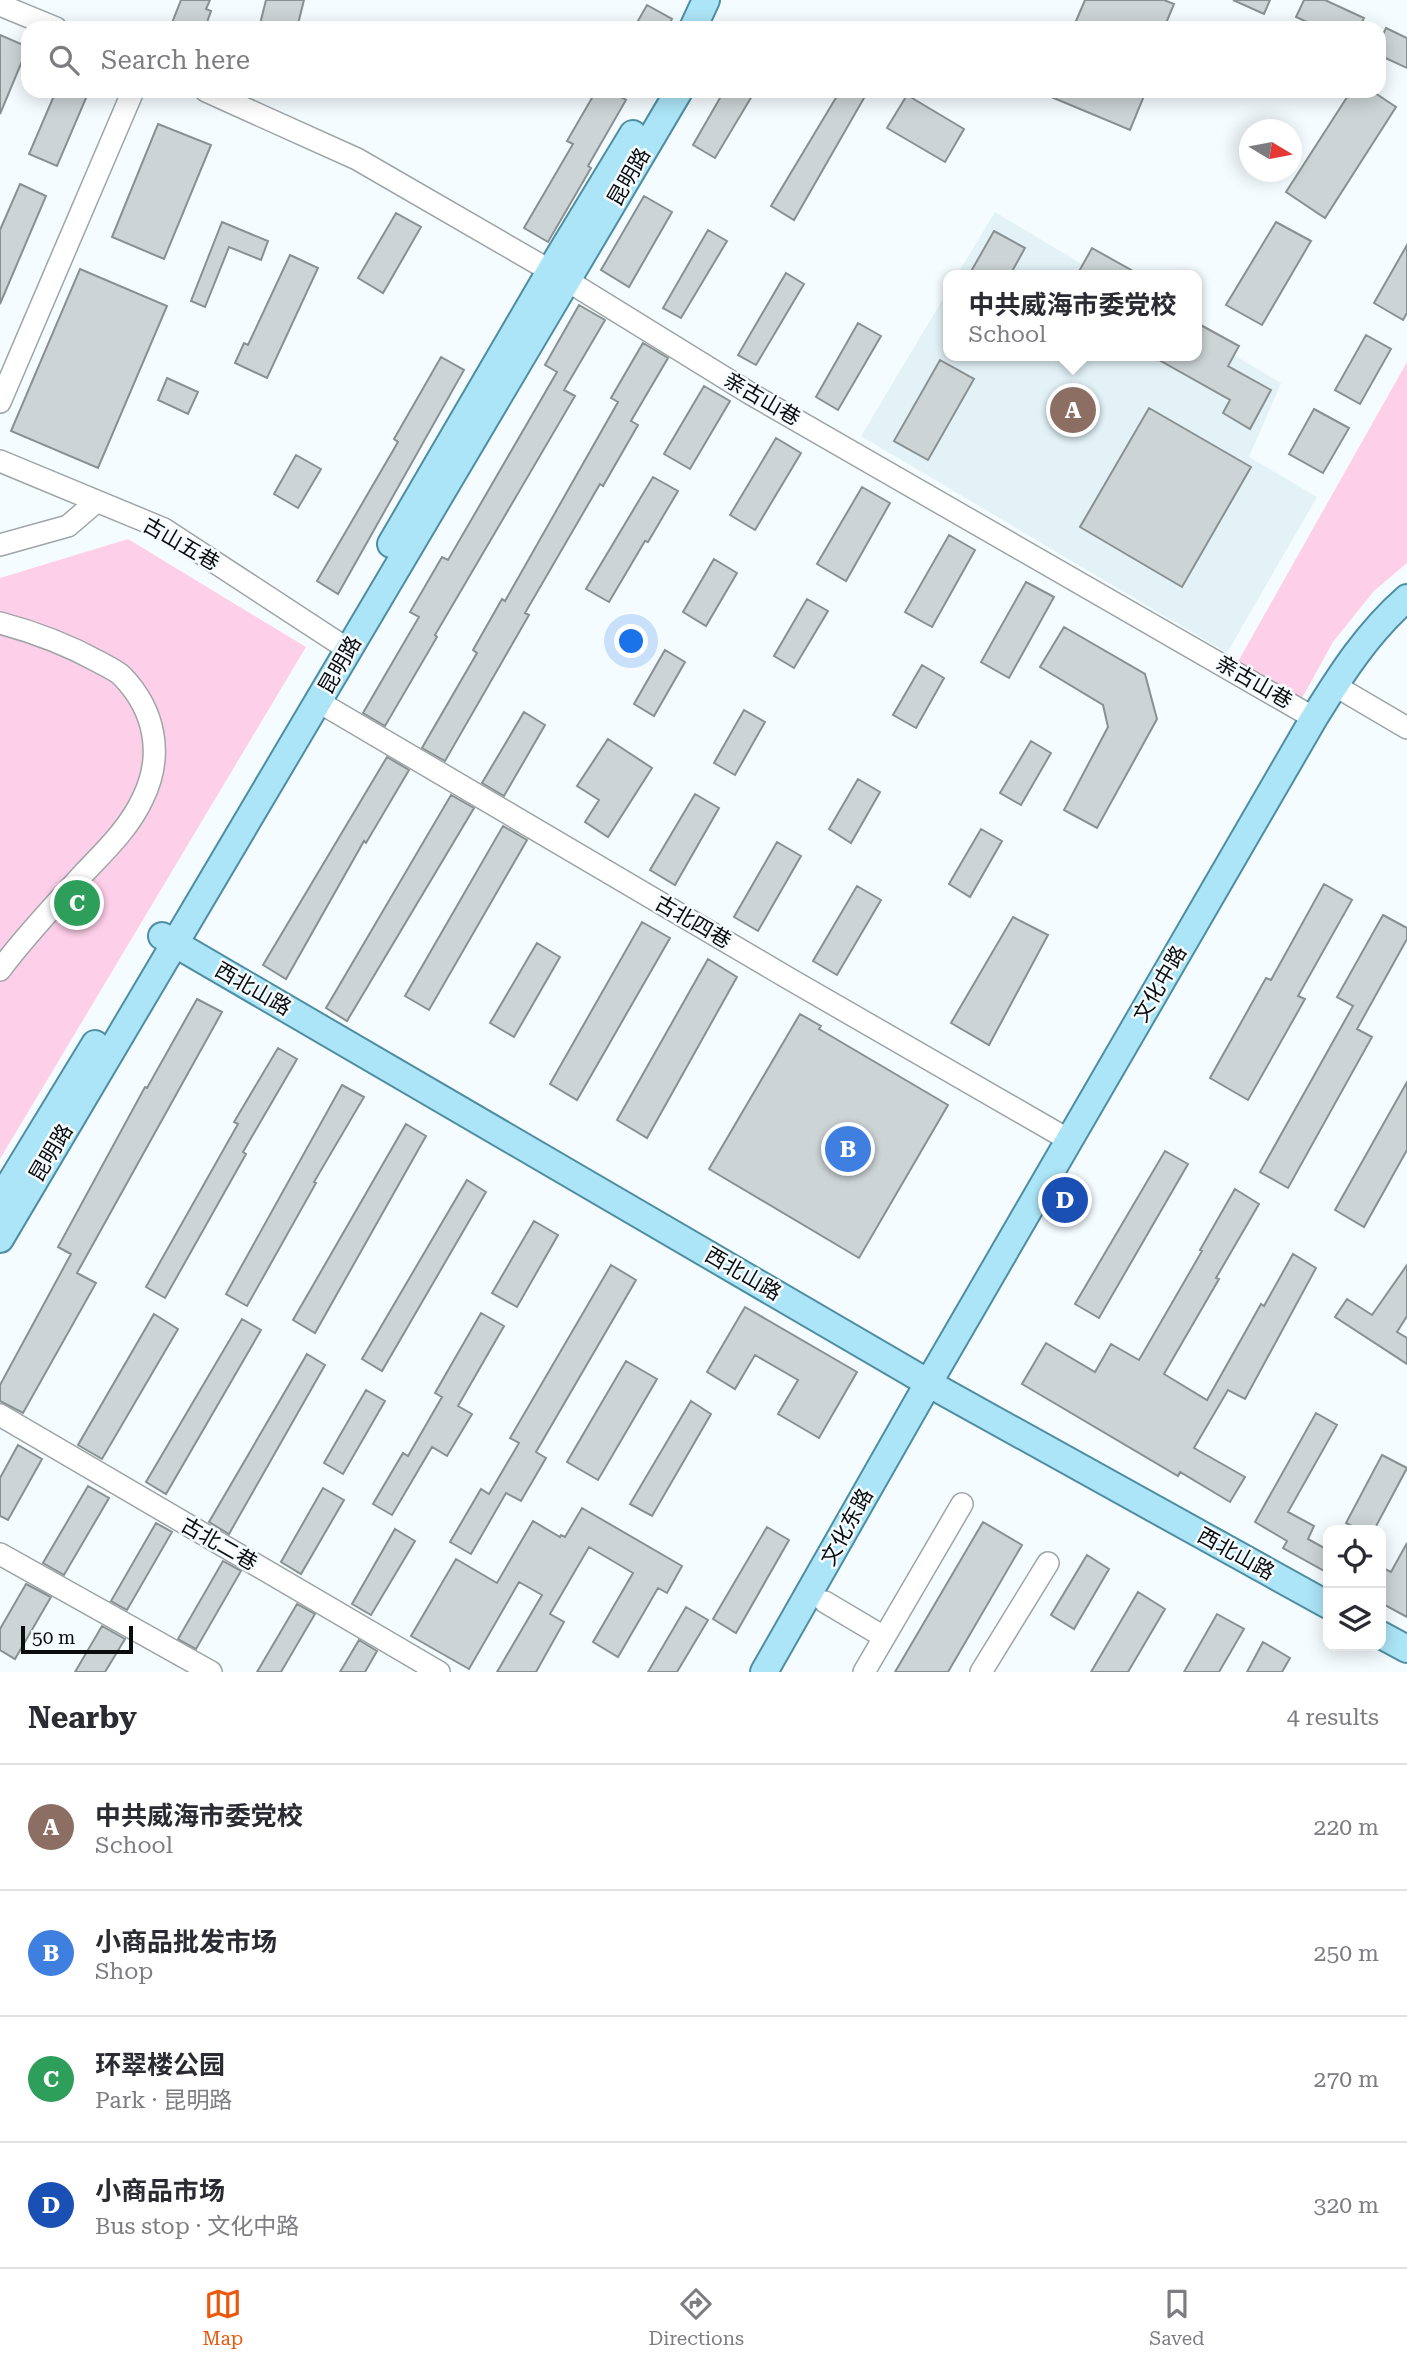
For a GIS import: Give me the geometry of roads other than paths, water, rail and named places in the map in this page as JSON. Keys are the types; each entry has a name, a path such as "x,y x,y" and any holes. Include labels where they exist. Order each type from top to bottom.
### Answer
{"main road":[{"path":"696,21 706,0"},
{"path":"713,21 723,0"},
{"name":"昆明路","path":"0,1239 169,940 559,276 656,98"},
{"name":"昆明路","path":"559,276 674,98"},
{"name":"文化中路","path":"936,1387 1069,1140 1314,718 1341,689 1363,643 1407,598"},
{"path":"785,1672 825,1602 936,1387 1284,796 1341,689 1361,672 1407,619"},
{"name":"昆明路","path":"0,1200 319,702 342,645"},
{"name":"西北山路","path":"169,940 936,1387 1323,1602"},
{"name":"文化东路","path":"764,1672 936,1387"},
{"path":"1386,1638 1407,1649"}],"street":[{"path":"0,5 40,21"},
{"path":"0,402 130,98"},
{"name":"亲古山巷","path":"222,98 357,159 559,276 751,394 1314,718"},
{"name":"古山五巷","path":"0,461 164,529 342,645"},
{"path":"0,545 68,526 96,502"},
{"path":"0,623 50,639 120,674 145,706 155,741 153,769 143,799 122,830 17,947 0,970"},
{"path":"1341,689 1407,728"},
{"name":"古北四巷","path":"319,702 1069,1140"},
{"name":"古北二巷","path":"0,1415 439,1672"},
{"path":"864,1672 962,1504"},
{"path":"0,1554 211,1672"},
{"path":"981,1672 1048,1563"},
{"path":"825,1602 884,1637"}],"place":[{"name":"中共威海市委党校","path":"1073,410"},
{"name":"环翠楼公园","path":"77,903"},
{"name":"小商品批发市场","path":"848,1149"},
{"name":"小商品市场","path":"1065,1200"}]}
